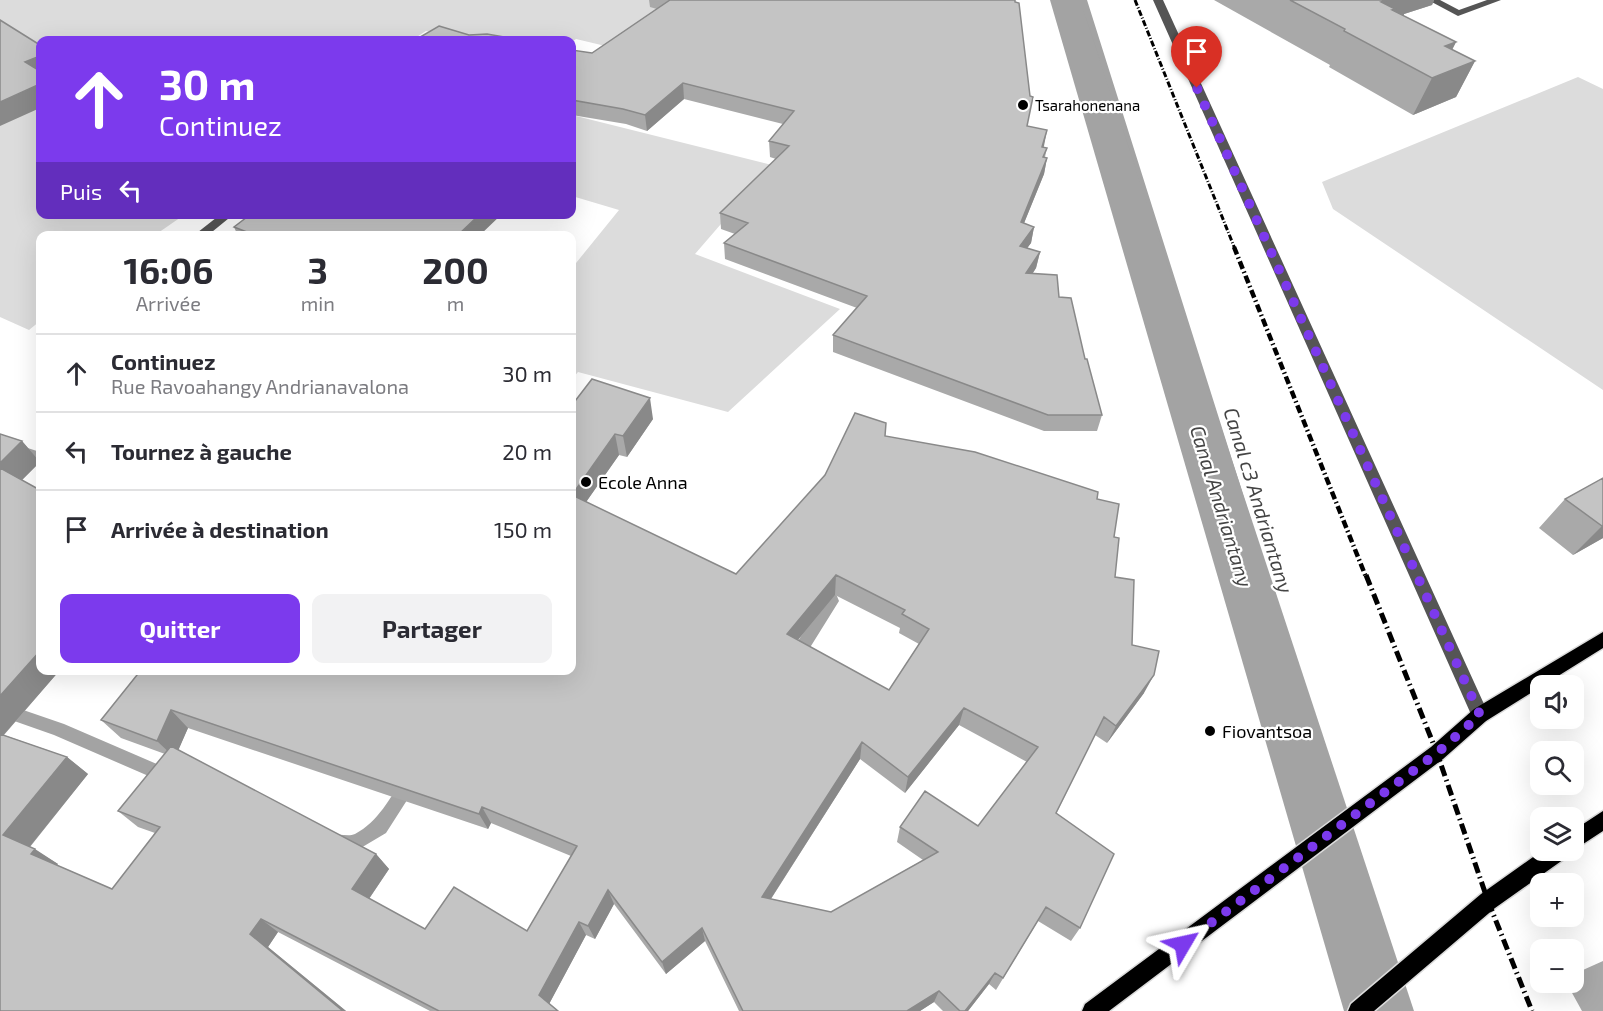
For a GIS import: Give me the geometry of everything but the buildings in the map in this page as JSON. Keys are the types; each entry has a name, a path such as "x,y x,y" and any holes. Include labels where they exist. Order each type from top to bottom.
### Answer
{"main road":[{"path":"1092,1011 1437,753 1480,715 1603,639"},
{"path":"1584,834 1603,820"},
{"path":"1358,1011 1488,901 1544,861"}],"street":[{"path":"1158,0 1480,715"},
{"path":"1433,0 1458,13 1496,0"},
{"path":"205,231 222,219"}],"shaded area":[{"path":"0,0 683,0 618,49 576,39 576,36 450,36 426,31 418,36 36,36 36,219 178,219 161,231 36,231 36,324 29,330 0,317"},
{"path":"1578,77 1603,89 1603,390 1333,209 1322,182"},
{"path":"576,116 772,165 695,254 840,309 728,412 578,372 576,374 576,263 619,210 576,197"}],"waterway":[{"name":"Canal Andriantany","path":"1065,0 1379,1011"},
{"name":"Canal c3 Andriantany","path":"1083,0 1397,1011"},
{"path":"0,444 36,456"},
{"path":"796,657 832,601 827,589 830,584"},
{"path":"0,709 58,729 167,776"},
{"path":"338,842 354,844 380,827 410,783"}],"railway":[{"path":"1135,0 1235,249"},
{"path":"1234,247 1366,577"},
{"path":"1366,575 1437,753 1488,901 1532,1011"}],"place":[{"name":"Tsarahonenana","path":"1023,105"},
{"name":"Ecole Anna","path":"586,482"},
{"name":"Fiovantsoa","path":"1210,731"}],"route":[{"path":"1183,944 1390,786 1437,753 1480,715 1197,88"}]}
